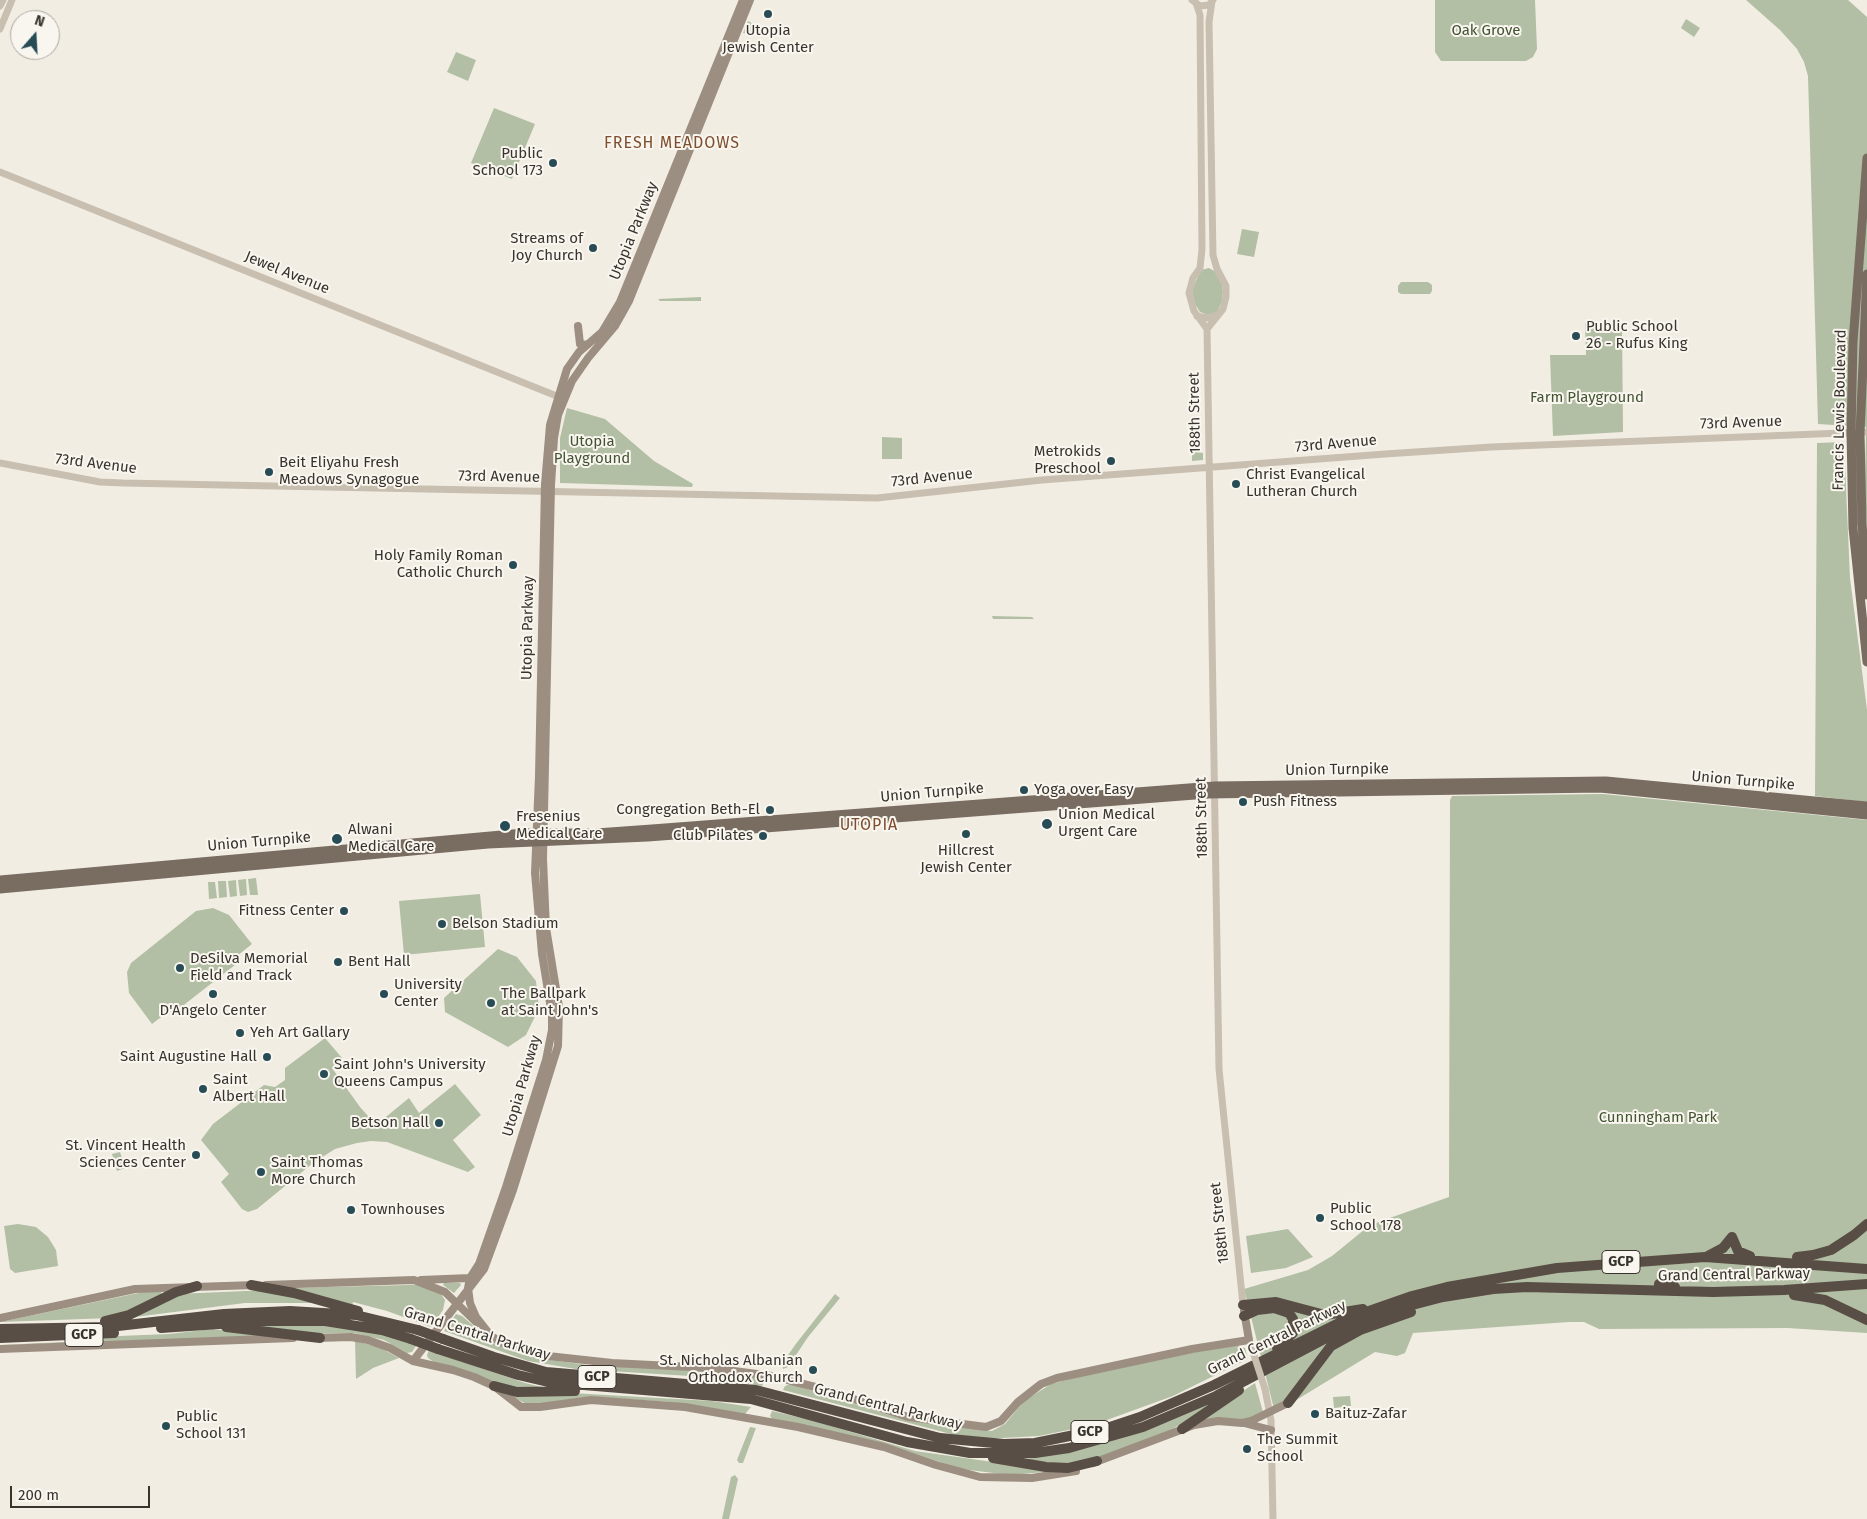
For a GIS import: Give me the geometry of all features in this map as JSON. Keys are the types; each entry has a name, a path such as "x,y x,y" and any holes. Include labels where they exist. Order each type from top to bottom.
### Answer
{"highway":[{"path":"1705,1258 1720,1251 1732,1237 1740,1253 1777,1261 1824,1252 1848,1239 1867,1224"},
{"name":"Grand Central Parkway","path":"0,1329 109,1327 258,1311 356,1314 418,1330 502,1360 546,1372 754,1394 940,1438 1004,1444 1035,1443 1104,1429 1140,1417 1177,1402 1321,1331 1379,1307 1447,1287 1540,1270 1625,1262 1705,1258 1777,1261 1867,1269"},
{"path":"1659,1268 1668,1264 1829,1265"},
{"path":"1540,1270 1607,1268"},
{"path":"1659,1284 1676,1287 1738,1287 1768,1291"},
{"name":"Grand Central Parkway","path":"779,1400 907,1442 970,1453 1044,1452 1069,1448 1143,1427 1216,1396 1345,1328 1409,1305 1459,1294 1510,1288 1561,1287 1713,1292 1768,1291 1867,1284"},
{"path":"1561,1287 1607,1285"},
{"path":"83,1326 129,1315 176,1292 197,1286"},
{"path":"251,1286 272,1288 340,1305 384,1321"},
{"path":"1713,1292 1754,1296 1808,1296 1832,1303 1867,1320"},
{"path":"1182,1429 1252,1383 1351,1334 1459,1294"},
{"path":"1243,1305 1276,1302 1325,1316 1379,1307"},
{"path":"1244,1316 1256,1310 1279,1308 1289,1313 1294,1324 1290,1337 1248,1368"},
{"name":"Grand Central Parkway","path":"0,1338 91,1334 263,1321 325,1322 382,1330 518,1375 548,1382 669,1392 754,1394"},
{"path":"205,1325 320,1338"},
{"path":"1288,1403 1325,1351 1351,1334"},
{"path":"494,1386 517,1392 531,1393 669,1392"},
{"path":"970,1453 1046,1468 1068,1468 1097,1461"}],"main road":[{"name":"Utopia Parkway","path":"468,1288 470,1278 479,1264 506,1187 546,1060 552,1030 537,908 548,440 561,398 567,369 579,352 609,323 620,302 743,0"},
{"name":"Utopia Parkway","path":"561,398 588,358 615,326 629,301 750,0"},
{"name":"Francis Lewis Boulevard","path":"1867,158 1853,342 1859,433 1862,539 1867,596"},
{"name":"Francis Lewis Boulevard","path":"1867,274 1853,528 1867,662"},
{"path":"578,326 580,344 587,345"},
{"name":"Union Turnpike","path":"0,880 275,854 540,838 1215,790 1606,781 1867,806"},
{"name":"Union Turnpike","path":"1215,790 1600,788 1867,815"},
{"name":"Utopia Parkway","path":"413,1361 468,1288 476,1282 484,1269 513,1190 558,1046 560,1014 546,928 540,838"},
{"name":"Union Turnpike","path":"0,888 540,838"},
{"path":"414,1280 470,1278"},
{"name":"Grand Central Parkway","path":"0,1318 135,1289 414,1280 445,1292 491,1336 502,1343 548,1356 612,1363 711,1368 785,1379 823,1389 908,1417 980,1427 996,1425 1030,1392 1041,1384 1057,1378 1192,1349 1249,1340 1243,1305"},
{"path":"468,1288 470,1303 476,1317 491,1336"},
{"path":"0,1349 351,1337 368,1340 390,1348 413,1361 453,1370 494,1386 522,1407 540,1407 591,1400 685,1407 798,1427 855,1440 908,1454 964,1474 994,1479 1055,1476 1077,1470 1182,1429 1209,1421 1242,1423 1271,1430"},
{"path":"1242,1423 1259,1418 1288,1403"}],"street":[{"path":"0,6 2,0"},
{"path":"0,30 12,0"},
{"path":"1194,2 1204,6 1213,1"},
{"path":"1194,2 1200,15 1202,250 1200,268 1193,278 1190,289 1190,300 1197,316 1207,329 1218,315 1226,297 1223,278 1216,269 1213,255 1209,22 1213,1"},
{"name":"Jewel Avenue","path":"0,172 149,234 561,398"},
{"path":"1200,268 1207,266 1216,269"},
{"path":"1197,316 1207,318 1218,315"},
{"name":"188th Street","path":"1207,329 1219,1069 1243,1305"},
{"name":"73rd Avenue","path":"0,463 100,482 118,483 877,498 1042,480 1491,447 1859,433"},
{"path":"1249,1340 1271,1412 1272,1519"}],"green space":[{"name":"Oak Grove","path":"1435,0 1535,0 1537,49 1533,57 1526,61 1441,61 1435,52"},
{"path":"1746,0 1848,0 1867,17 1867,535 1865,485 1866,427 1818,424 1808,76 1804,62 1797,49 1780,30"},
{"path":"1686,19 1700,28 1694,37 1681,28"},
{"path":"748,21 755,25 756,34 743,33"},
{"path":"456,52 476,60 468,81 447,72"},
{"path":"494,108 535,124 512,179 471,163"},
{"path":"1242,229 1259,232 1254,257 1237,254"},
{"path":"1209,268 1216,272 1221,279 1223,292 1222,302 1217,312 1208,315 1200,312 1195,304 1192,290 1201,270"},
{"path":"1401,282 1428,282 1432,285 1432,291 1430,294 1401,294 1398,292 1398,286"},
{"path":"701,297 701,301 660,301 658,299"},
{"name":"Farm Playground","path":"1585,323 1622,323 1623,432 1553,436 1550,355 1586,355"},
{"name":"Utopia Playground","path":"567,408 605,419 654,461 693,484 692,487 560,483 560,438"},
{"path":"882,437 902,438 902,459 882,459"},
{"path":"1844,442 1850,578 1867,710 1867,802 1815,796 1817,443"},
{"path":"1192,451 1203,453 1203,460 1192,461"},
{"path":"992,616 1032,617 1034,619 993,619"},
{"name":"Cunningham Park","path":"1603,794 1867,820 1867,1333 1787,1328 1599,1329 1584,1322 1569,1322 1413,1333 1405,1353 1397,1356 1375,1352 1275,1413 1244,1289 1308,1270 1332,1256 1370,1225 1449,1197 1450,800 1452,796"},
{"path":"256,878 258,895 250,895 248,879"},
{"path":"246,879 247,895 240,896 238,880"},
{"path":"236,880 237,896 230,897 228,881"},
{"path":"218,881 226,881 227,897 219,898"},
{"path":"208,882 215,882 217,898 209,899"},
{"name":"Belson Stadium","path":"480,894 485,947 404,955 399,901"},
{"name":"DeSilva Memorial Field and Track","path":"213,908 229,915 252,944 237,956 240,961 180,1008 177,1005 152,1024 129,993 127,972 131,963 196,911"},
{"name":"The Ballpark at Saint John's","path":"498,949 517,957 536,981 539,1008 526,1035 508,1047 445,1012 444,998"},
{"path":"325,1038 342,1058 332,1068 360,1107 376,1125 409,1098 419,1113 455,1084 481,1115 453,1140 475,1167 468,1172 387,1142 371,1141 357,1143 335,1149 313,1163 257,1209 248,1212 242,1209 221,1182 229,1174 201,1140 213,1124 264,1085 275,1087 285,1080 285,1068"},
{"path":"120,1152 125,1168 117,1171 112,1154"},
{"path":"18,1224 36,1227 48,1237 56,1250 58,1266 15,1273 10,1269 4,1226"},
{"path":"1288,1229 1313,1257 1286,1268 1251,1273 1246,1236"},
{"path":"444,1283 460,1283 461,1285 454,1293 443,1285"},
{"path":"420,1285 441,1294 445,1300 443,1310 431,1327 387,1311 353,1302 352,1306 284,1288"},
{"path":"269,1290 317,1303 245,1303 127,1318 176,1294"},
{"path":"143,1292 161,1292 161,1296 112,1318 0,1322"},
{"path":"835,1294 840,1298 808,1337 788,1367 783,1369 782,1364 795,1345"},
{"path":"456,1314 462,1316 489,1339 500,1345 518,1353 543,1359 595,1366 704,1370 761,1378 764,1382 762,1386 706,1377 576,1369 528,1361 444,1331"},
{"path":"296,1323 374,1330 416,1346 412,1352 407,1353 384,1340 354,1333 306,1334 247,1327"},
{"path":"212,1329 281,1337 0,1345 86,1341 119,1336 169,1334"},
{"path":"355,1341 379,1347 399,1358 373,1368 356,1379"},
{"path":"1237,1345 1245,1348 1248,1359 1173,1396 1093,1425 1039,1436 984,1439 951,1434 783,1390 785,1386 791,1384 909,1421 992,1431 1005,1424 1024,1401 1051,1384 1126,1364"},
{"path":"429,1350 542,1387 513,1389 437,1364 428,1358"},
{"path":"1255,1383 1263,1412 1251,1420 1204,1421 1202,1418"},
{"path":"1245,1384 1171,1430 1078,1465 1018,1460 1064,1453"},
{"path":"572,1393 712,1401 751,1407 744,1415 670,1402 585,1397 526,1404 512,1396"},
{"path":"1350,1396 1351,1406 1334,1408 1333,1397"},
{"path":"772,1411 811,1420 915,1451 1057,1471 1010,1475 961,1469 904,1450 773,1420 770,1416"},
{"path":"750,1427 756,1428 743,1463 739,1463 737,1460"},
{"path":"735,1475 738,1479 729,1519 722,1519 731,1477"}],"place":[{"name":"Utopia Jewish Center","path":"768,14"},
{"name":"Public School 173","path":"553,163"},
{"name":"Streams of Joy Church","path":"593,248"},
{"name":"Public School 26 - Rufus King","path":"1576,336"},
{"name":"Metrokids Preschool","path":"1111,461"},
{"name":"Beit Eliyahu Fresh Meadows Synagogue","path":"269,472"},
{"name":"Christ Evangelical Lutheran Church","path":"1236,484"},
{"name":"Holy Family Roman Catholic Church","path":"513,565"},
{"name":"Yoga over Easy","path":"1024,790"},
{"name":"Push Fitness","path":"1243,802"},
{"name":"Congregation Beth-El","path":"770,810"},
{"name":"Union Medical Urgent Care","path":"1047,824"},
{"name":"Fresenius Medical Care","path":"505,826"},
{"name":"Hillcrest Jewish Center","path":"966,834"},
{"name":"Club Pilates","path":"763,836"},
{"name":"Alwani Medical Care","path":"337,839"},
{"name":"Fitness Center","path":"344,911"},
{"name":"Belson Stadium","path":"442,924"},
{"name":"Bent Hall","path":"338,962"},
{"name":"DeSilva Memorial Field and Track","path":"180,968"},
{"name":"D'Angelo Center","path":"213,994"},
{"name":"University Center","path":"384,994"},
{"name":"The Ballpark at Saint John's","path":"491,1003"},
{"name":"Yeh Art Gallary","path":"240,1033"},
{"name":"Saint Augustine Hall","path":"267,1057"},
{"name":"Saint John's University Queens Campus","path":"324,1074"},
{"name":"Saint Albert Hall","path":"203,1089"},
{"name":"Betson Hall","path":"439,1123"},
{"name":"St. Vincent Health Sciences Center","path":"196,1155"},
{"name":"Saint Thomas More Church","path":"261,1172"},
{"name":"Townhouses","path":"351,1210"},
{"name":"Public School 178","path":"1320,1218"},
{"name":"St. Nicholas Albanian Orthodox Church","path":"813,1370"},
{"name":"Baituz-Zafar","path":"1315,1414"},
{"name":"Public School 131","path":"166,1426"},
{"name":"The Summit School","path":"1247,1449"}],"district":[{"name":"FRESH MEADOWS","path":"672,144"},
{"name":"UTOPIA","path":"869,826"}]}
